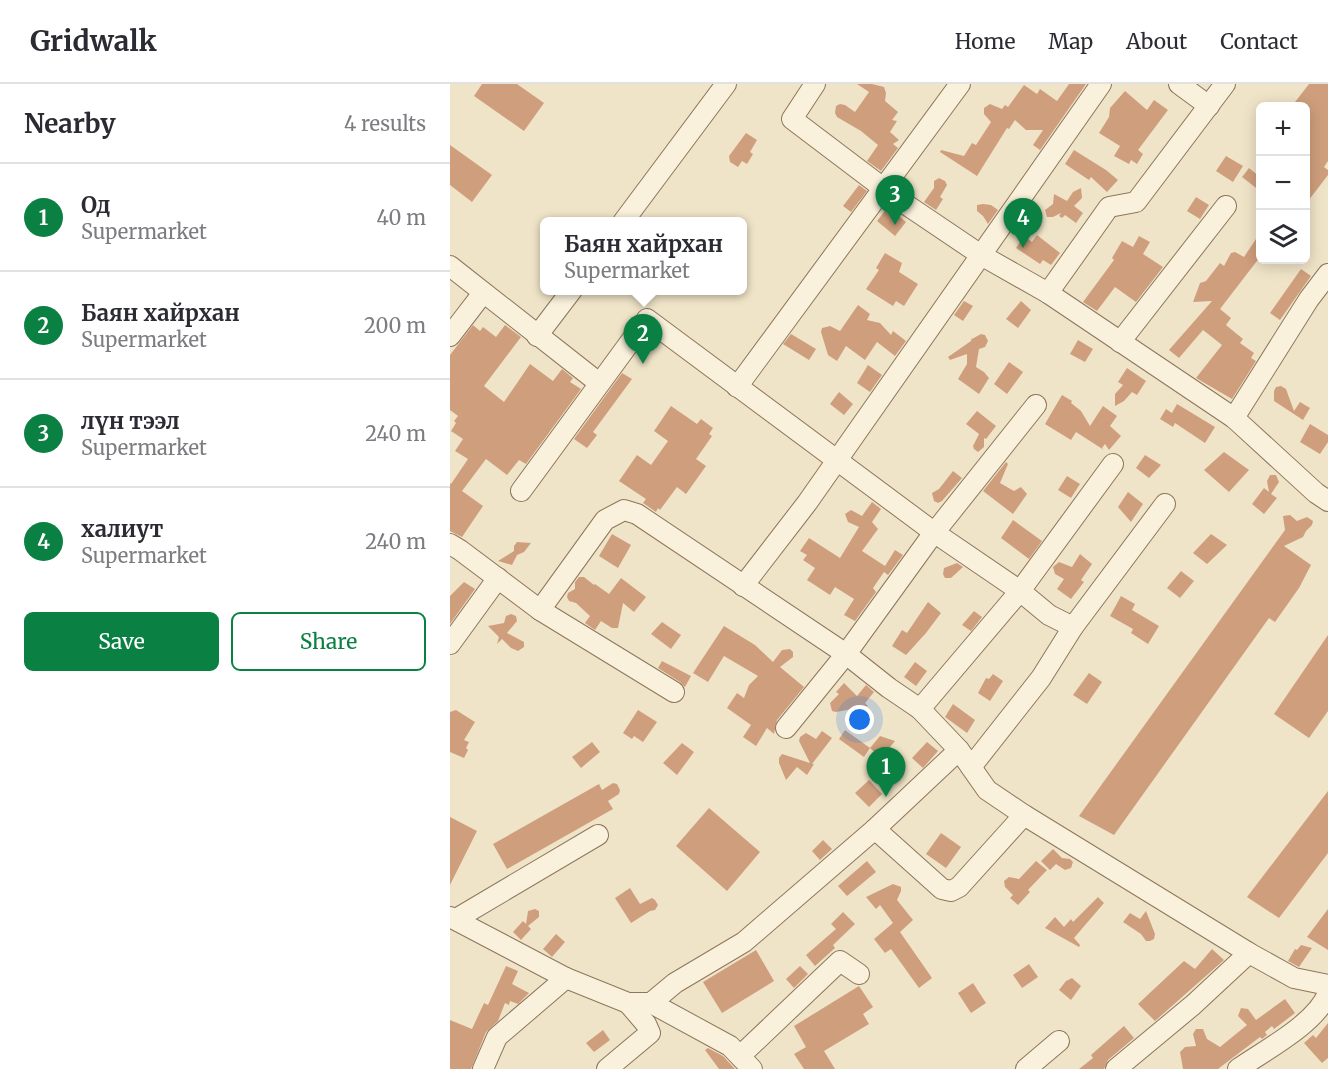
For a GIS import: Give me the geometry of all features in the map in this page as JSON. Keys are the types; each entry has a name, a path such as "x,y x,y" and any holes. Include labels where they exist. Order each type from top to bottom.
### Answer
{"street":[{"path":"627,217 726,84"},
{"path":"814,84 792,119 883,188 981,255 1048,293 1233,418 1316,493 1328,501"},
{"path":"737,387 960,84"},
{"path":"743,586 838,460 1101,84"},
{"path":"1179,84 1209,106"},
{"path":"1048,293 1109,207 1136,202 1225,84"},
{"path":"1120,342 1226,206"},
{"path":"450,267 599,383"},
{"path":"1233,418 1309,299 1328,274"},
{"path":"450,336 483,293"},
{"path":"537,336 569,295"},
{"path":"521,492 647,320 935,533 1020,591 1049,615 1073,627"},
{"path":"786,728 846,654 935,533 1036,405"},
{"path":"921,709 1020,591 1113,464"},
{"path":"971,767 1041,678 1073,627 1165,504"},
{"path":"540,610 605,520 624,510 638,514 846,654 921,709 959,750 987,790 1249,953 1294,978 1328,985"},
{"path":"452,548 498,578 540,610 674,692"},
{"path":"450,644 498,578"},
{"path":"651,1003 675,983 744,942 875,829 959,750"},
{"path":"875,829 942,889 951,891 959,886 1024,815"},
{"path":"453,918 598,835"},
{"path":"453,918 566,978 628,1003 651,1003 730,1046 746,1063 840,961 859,974"},
{"path":"1116,1069 1249,953"},
{"path":"483,1069 497,1037 566,978"},
{"path":"1238,1069 1311,1019 1325,1001 1328,993"},
{"path":"607,1069 650,1033 646,1024 628,1003"},
{"path":"1026,1069 1059,1041"}],"building":[{"path":"482,84 517,84 544,103 524,131 474,96"},
{"path":"857,84 884,87 885,101 898,112 892,120 897,121 890,132 899,140 893,144 898,148 881,171 867,161 878,145 861,131 837,117 835,113 836,106 840,104 855,112 869,92"},
{"path":"1069,84 1086,84 1040,150 1033,145 1043,130 1026,130 1015,120 1009,129 1007,128 977,176 940,152 941,150 964,156 972,143 976,145 991,122 984,114 984,108 990,104 1002,109 1005,105 1008,107 1024,85 1037,94 1040,89 1057,101"},
{"path":"1309,84 1328,84 1328,161 1324,167 1328,170 1328,175 1310,198 1310,102 1295,102"},
{"path":"1125,91 1147,110 1154,100 1168,110 1138,150 1143,154 1137,164 1131,160 1129,164 1114,156 1120,146 1099,133 1109,117 1110,108"},
{"path":"746,133 757,140 750,152 753,154 747,164 742,161 738,167 730,162 729,156"},
{"path":"450,145 492,175 472,202 450,185"},
{"path":"1074,150 1118,180 1107,192 1091,177 1089,180 1065,164"},
{"path":"1226,156 1243,166 1233,182 1216,171"},
{"path":"1249,168 1256,174 1256,188 1242,177"},
{"path":"939,178 947,185 940,197 943,199 936,210 924,202 934,188 934,181"},
{"path":"859,185 867,191 851,212 843,206"},
{"path":"1081,188 1082,198 1074,206 1083,213 1076,223 1065,215 1062,218 1059,216 1061,213 1047,217 1045,210 1053,204 1054,194 1067,201 1073,192"},
{"path":"1196,197 1209,205 1200,219 1187,211"},
{"path":"977,205 991,205 998,210 988,224 977,211"},
{"path":"888,207 906,222 895,236 877,221"},
{"path":"1037,235 1060,253 1051,265 1043,260 1040,264 1016,248 1024,236 1032,242"},
{"path":"1139,236 1150,242 1143,254 1163,267 1136,302 1115,287 1097,311 1083,302 1114,260 1112,258 1122,241 1133,247"},
{"path":"1256,239 1256,262 1220,309 1231,318 1226,325 1243,339 1240,343 1254,353 1251,358 1256,361 1232,399 1196,378 1222,345 1203,330 1179,358 1169,350 1212,301 1193,302 1200,283 1206,281 1220,263 1224,266 1231,253 1235,252 1244,257"},
{"path":"885,253 902,263 899,272 918,284 904,306 896,301 893,306 866,289 879,270 876,268"},
{"path":"1301,269 1311,276 1280,320 1270,313"},
{"path":"964,301 973,306 963,321 954,315"},
{"path":"1021,301 1031,310 1018,328 1006,319"},
{"path":"858,305 870,314 867,320 880,323 891,335 893,331 906,341 895,356 877,342 865,360 846,346 837,361 828,355 821,332 822,328 830,326 840,331"},
{"path":"473,325 480,331 483,327 496,337 505,325 521,337 484,386 504,402 530,364 553,381 562,369 573,378 570,382 581,389 526,464 519,460 507,475 486,459 462,491 483,506 462,537 450,531 450,483 468,459 455,451 463,439 451,431 458,416 450,410 450,355"},
{"path":"791,334 816,349 809,360 783,344"},
{"path":"981,334 985,335 988,341 985,347 979,349 976,367 989,378 979,394 958,379 967,364 967,354 950,360 948,357 971,341 972,337 972,339"},
{"path":"1078,340 1093,349 1085,362 1070,354"},
{"path":"1009,362 1023,372 1007,394 994,384"},
{"path":"868,365 882,375 870,392 857,383"},
{"path":"1127,368 1146,381 1137,395 1132,392 1124,401 1115,406 1115,394 1123,385 1118,382"},
{"path":"622,373 632,379 593,432 597,435 587,448 574,439"},
{"path":"1281,386 1286,389 1294,411 1300,402 1310,408 1303,420 1274,401 1274,391 1276,387"},
{"path":"839,392 853,404 844,415 830,404"},
{"path":"1062,395 1072,401 1071,403 1081,411 1090,426 1103,406 1117,416 1110,426 1121,436 1109,450 1105,444 1102,448 1104,450 1076,432 1071,440 1045,424"},
{"path":"1177,404 1215,427 1205,443 1175,423 1173,427 1160,419 1166,409 1172,413"},
{"path":"671,406 697,424 701,419 713,428 709,434 712,436 696,459 706,466 686,494 677,487 656,512 643,503 646,499 619,481 637,455 651,465 668,441 654,431"},
{"path":"977,411 996,426 986,439 984,438 984,447 978,452 973,446 979,434 966,424"},
{"path":"1310,424 1328,435 1328,442 1320,454 1300,442"},
{"path":"1224,452 1249,470 1229,492 1204,470"},
{"path":"1145,455 1161,465 1149,478 1136,468"},
{"path":"1006,462 1008,464 1000,483 1014,491 1021,487 1027,494 1013,514 983,491"},
{"path":"953,471 962,478 942,501 938,503 934,501 932,493 939,489"},
{"path":"1270,475 1276,475 1279,482 1271,494 1277,498 1264,514 1252,504 1264,488 1269,492 1267,481"},
{"path":"1067,476 1080,484 1071,498 1058,490"},
{"path":"1128,492 1143,504 1131,522 1118,507"},
{"path":"872,502 881,509 872,522 878,529 862,551 885,566 895,550 903,555 888,575 884,572 873,588 876,592 855,621 844,615 854,599 835,587 830,595 807,580 815,568 803,560 807,555 800,551 809,538 840,558 859,527 848,522 845,514 851,510 862,516"},
{"path":"1290,515 1297,521 1307,517 1313,521 1303,537 1284,546 1311,565 1299,588 1275,622 1269,618 1114,835 1079,816 1285,530 1283,516"},
{"path":"1013,520 1042,541 1029,559 1001,538"},
{"path":"612,534 631,545 618,568 599,556"},
{"path":"1211,534 1227,545 1207,564 1193,553"},
{"path":"517,542 531,543 524,552 517,555 512,565 498,561 514,551"},
{"path":"1080,554 1092,564 1081,580 1084,582 1071,599 1057,589 1064,579 1055,574 1053,567 1059,562 1072,567"},
{"path":"957,563 963,567 951,578 945,578 944,568"},
{"path":"1181,571 1194,581 1180,598 1167,588"},
{"path":"579,577 584,577 609,594 621,578 646,597 634,612 623,603 618,628 612,628 601,621 595,630 585,623 590,616 576,603 569,601 567,597 568,593 575,589 575,582"},
{"path":"464,582 475,589 450,624 450,596"},
{"path":"1121,596 1135,604 1132,610 1159,626 1148,644 1131,633 1133,629 1110,616"},
{"path":"928,602 941,613 906,655 892,646 902,630 907,633"},
{"path":"974,611 982,617 971,631 962,625"},
{"path":"511,614 516,616 517,621 507,633 524,642 524,647 518,651 502,639 497,644 499,637 488,626 504,623 506,616"},
{"path":"662,622 681,635 671,649 651,634"},
{"path":"724,626 755,645 773,662 782,650 790,649 793,657 780,667 804,687 777,720 774,734 767,728 756,746 743,737 751,725 727,708 737,693 744,698 749,685 758,676 724,656 708,682 693,673"},
{"path":"1328,635 1328,711 1309,738 1274,714"},
{"path":"662,661 691,676 685,687 658,668"},
{"path":"915,662 927,671 916,686 904,677"},
{"path":"1089,673 1102,682 1087,704 1073,695"},
{"path":"993,674 1003,681 990,701 978,693 986,678 989,679"},
{"path":"844,683 857,696 866,685 874,692 865,703 868,706 832,711 830,703 839,694 836,692"},
{"path":"953,704 975,720 967,733 945,717"},
{"path":"456,710 475,722 464,740 469,742 464,758 450,752 450,712"},
{"path":"638,710 657,722 643,742 623,733"},
{"path":"845,730 870,748 864,757 839,739"},
{"path":"822,731 832,738 812,764 814,764 807,775 797,767 786,780 779,758 782,754 810,763 799,741 800,737 806,733 816,739"},
{"path":"880,736 895,741 881,758 870,748"},
{"path":"592,742 600,752 581,768 572,757"},
{"path":"927,742 938,751 923,768 912,758"},
{"path":"682,743 694,752 677,775 663,763"},
{"path":"869,780 882,794 869,807 855,793"},
{"path":"613,783 617,784 620,790 619,794 608,801 613,809 507,869 493,844 599,784 602,790"},
{"path":"1328,791 1328,853 1279,918 1247,897"},
{"path":"709,808 760,852 727,891 676,846"},
{"path":"450,817 477,831 450,885"},
{"path":"941,833 961,847 946,868 926,854"},
{"path":"823,840 832,849 820,860 812,851"},
{"path":"1053,849 1062,858 1073,862 1071,868 1065,870 1056,864 1050,870 1041,861"},
{"path":"867,861 876,872 847,896 838,886"},
{"path":"1036,861 1047,870 1028,890 1030,892 1018,905 1010,898 1013,895 1005,887 1004,881 1009,877 1019,879"},
{"path":"893,884 901,887 897,900 913,920 900,932 932,978 919,988 891,949 885,953 874,939 893,923 880,905 876,909 866,897"},
{"path":"630,888 640,904 652,898 658,905 655,910 631,923 615,898"},
{"path":"1098,897 1104,903 1074,938 1080,945 1079,947 1045,928 1055,917 1064,927 1071,919 1073,922"},
{"path":"535,909 539,911 539,917 528,926 531,929 521,940 513,932 523,921 526,924 528,911"},
{"path":"1328,909 1328,950 1307,937"},
{"path":"1146,911 1155,934 1154,939 1150,941 1146,941 1141,934 1123,922 1130,913 1140,919"},
{"path":"843,912 855,924 833,945 835,948 815,966 806,955 836,929 831,924"},
{"path":"556,934 565,942 552,957 543,949"},
{"path":"1301,945 1312,948 1299,967 1288,961 1295,949 1297,950"},
{"path":"1212,949 1224,960 1155,1021 1138,1004 1184,961 1195,969"},
{"path":"756,950 774,981 722,1013 703,982"},
{"path":"1029,964 1038,977 1022,988 1013,975"},
{"path":"506,966 518,971 512,984 529,993 518,1004 510,1001 509,1005 505,1003 498,1021 486,1032 471,1069 450,1069 450,1020 472,1029 484,1003 488,1005"},
{"path":"800,966 808,974 794,988 786,979"},
{"path":"1072,978 1081,986 1071,1000 1059,990 1066,981"},
{"path":"973,983 986,1003 971,1013 958,993"},
{"path":"859,986 873,1007 863,1014 869,1024 824,1051 835,1069 804,1069 794,1054 806,1047 794,1026"},
{"path":"1285,999 1295,1013 1274,1029 1272,1026 1265,1032 1267,1035 1262,1039 1260,1037 1218,1069 1183,1069 1180,1052 1185,1047 1196,1046 1193,1034 1196,1029 1203,1029 1207,1039 1220,1047 1247,1025 1238,1016 1241,1008 1248,1009 1256,1020"},
{"path":"1328,1023 1328,1058 1322,1063 1304,1043 1313,1035 1316,1038"},
{"path":"1124,1026 1134,1038 1108,1060 1104,1069 1079,1069 1093,1058 1091,1055"},
{"path":"603,1030 610,1040 594,1052 586,1043"},
{"path":"708,1048 723,1056 735,1069 719,1069 705,1050"}],"place":[{"name":"лүн тээл","path":"895,225"},
{"name":"халиут","path":"1023,248"},
{"name":"Баян хайрхан","path":"643,364"},
{"name":"Од","path":"886,797"}]}
